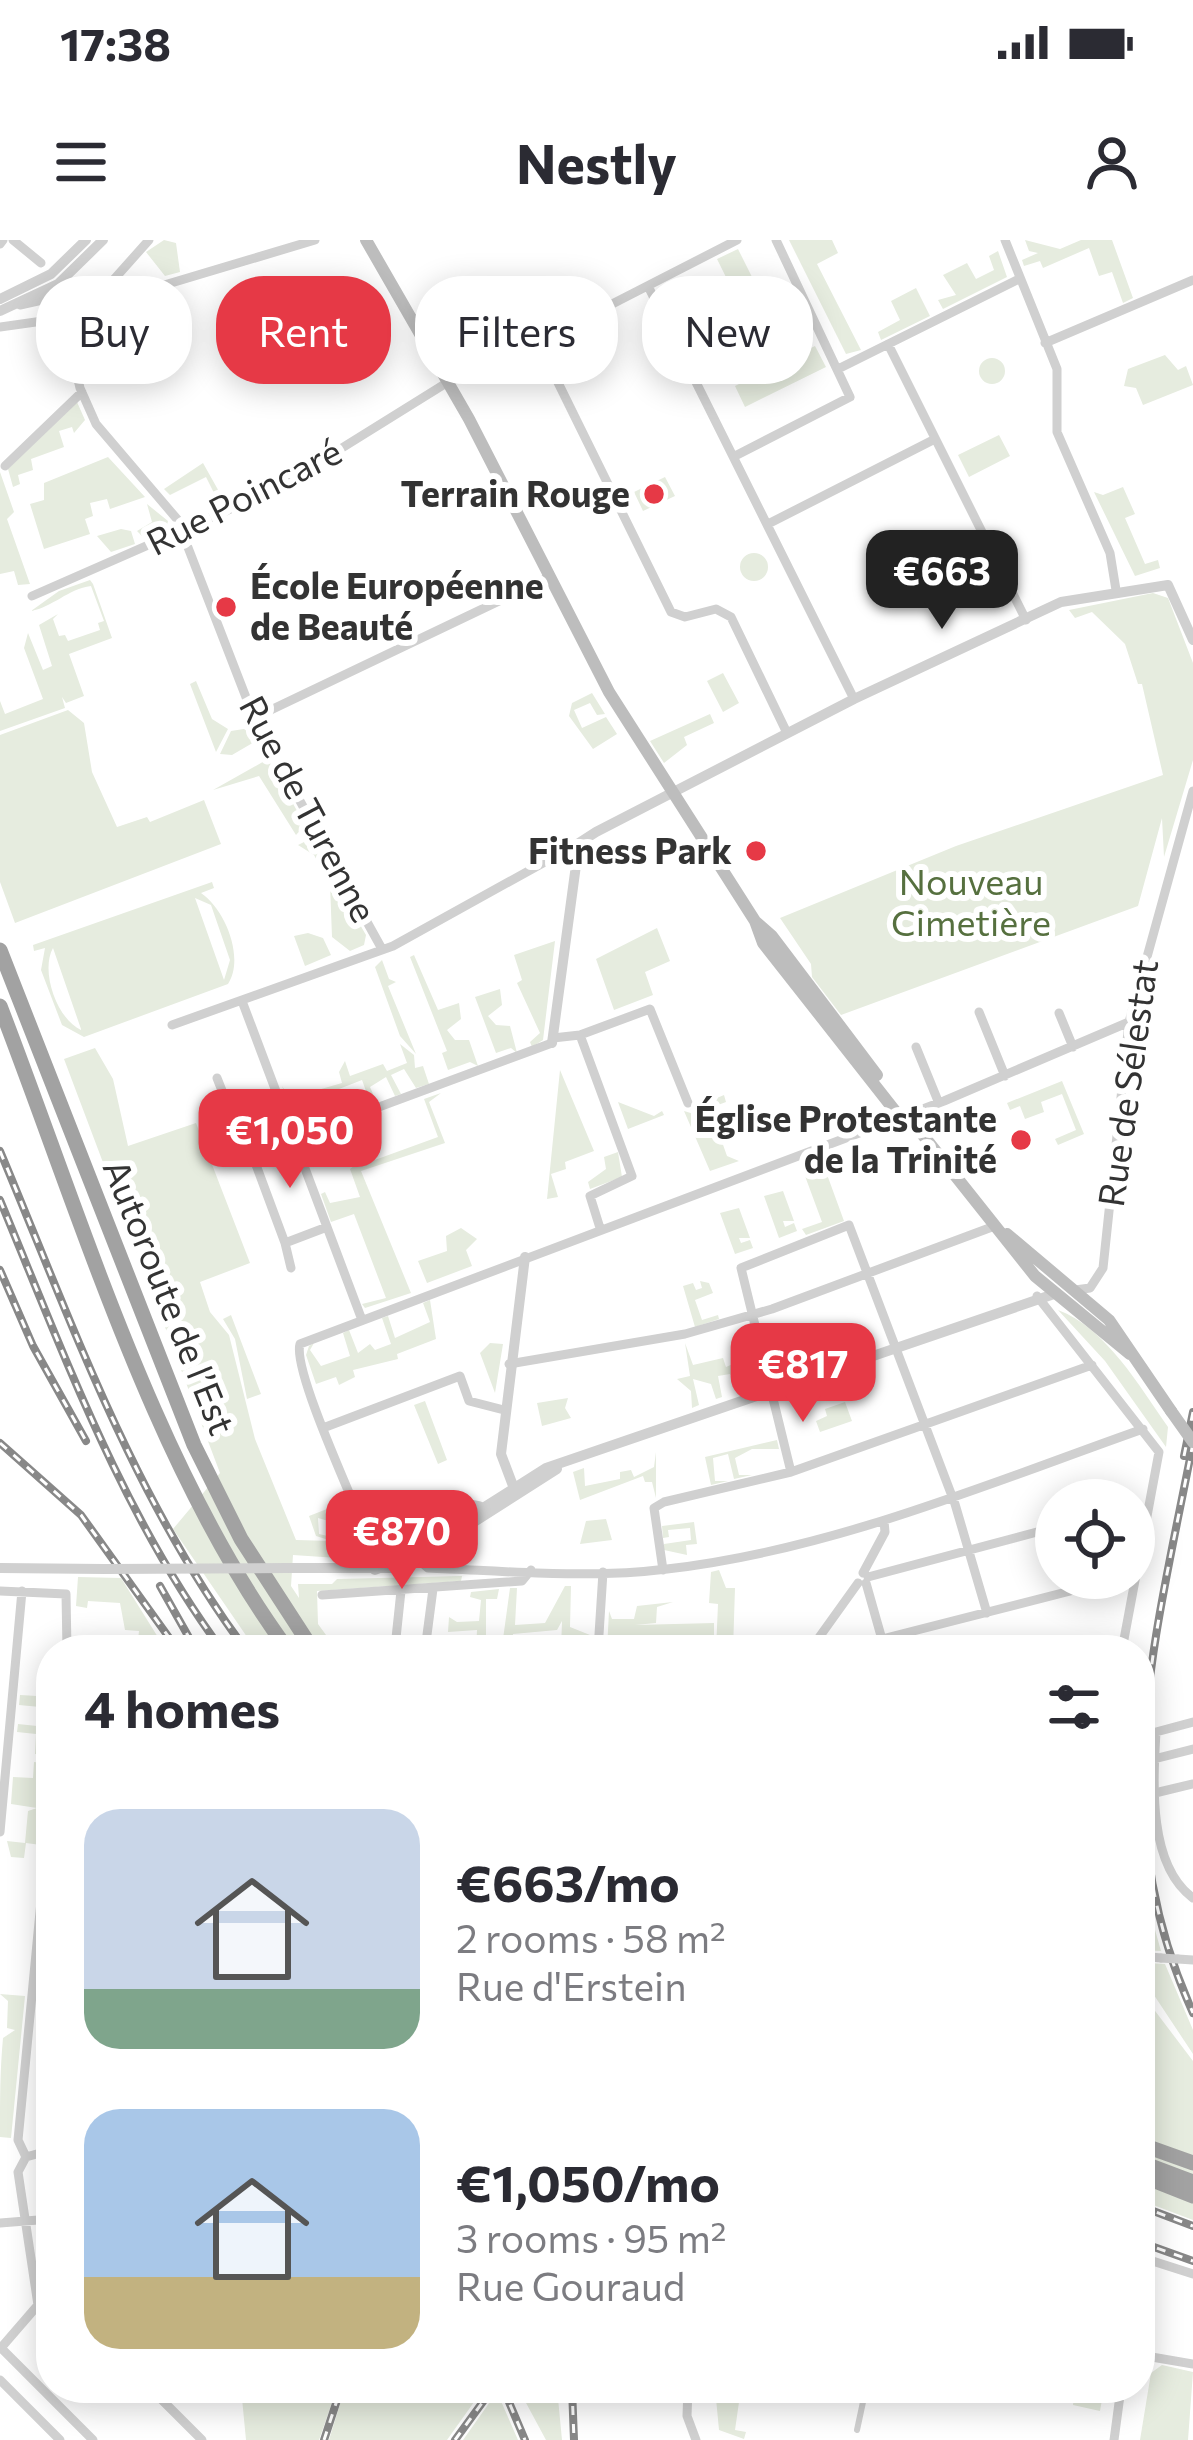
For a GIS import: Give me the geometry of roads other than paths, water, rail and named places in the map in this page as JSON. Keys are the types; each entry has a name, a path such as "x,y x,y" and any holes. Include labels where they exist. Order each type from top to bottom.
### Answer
{"highway":[{"name":"Autoroute de l’Est","path":"0,950 194,1445 241,1539 303,1635"},
{"name":"Autoroute de l’Est","path":"0,1006 176,1452 221,1545 278,1635"},
{"path":"1155,2149 1193,2163"},
{"path":"1155,2168 1193,2182"},
{"path":"1155,2181 1193,2196"}],"main road":[{"path":"366,240 415,325"},
{"path":"449,384 669,792 764,943 992,1227 1056,1293 1130,1354"},
{"path":"984,1213 1109,1320 1193,1442"}],"street":[{"path":"13,240 40,263"},
{"path":"0,299 51,274 86,240"},
{"path":"20,304 58,284 103,240"},
{"path":"119,276 148,240"},
{"path":"192,277 315,240"},
{"path":"667,276 737,240"},
{"path":"735,456 850,397 776,240"},
{"path":"1005,240 1059,380 1057,432 1110,553 1116,590"},
{"path":"840,368 1017,280"},
{"path":"1046,344 1193,280"},
{"path":"642,289 538,342 671,612 686,617 716,609 731,617 787,733"},
{"path":"0,310 36,301"},
{"path":"0,327 36,322"},
{"path":"888,344 1026,620"},
{"name":"Rue de Turenne","path":"80,384 111,446 171,510 184,534 254,718 382,950"},
{"name":"Rue Poincaré","path":"32,596 184,534 276,489 445,384"},
{"path":"698,384 854,699"},
{"path":"5,466 82,392"},
{"path":"768,524 935,440"},
{"path":"254,718 549,577"},
{"path":"172,1025 382,950 669,792 1071,598 1170,586 1193,640"},
{"name":"Rue de Sélestat","path":"1075,1290 1090,1288 1103,1270 1129,1022 1193,791"},
{"path":"553,1041 579,843"},
{"path":"242,1001 362,1320"},
{"path":"252,1154 650,1009 688,1103"},
{"path":"979,1012 1005,1076"},
{"path":"1059,1013 1073,1047"},
{"path":"480,1507 467,1504 370,1543 323,1428 298,1347 600,1228 906,1118 1129,1022"},
{"path":"580,1035 632,1176 590,1196 600,1228"},
{"path":"916,1047 938,1101"},
{"path":"218,1078 244,1146 252,1154 291,1268"},
{"path":"790,1472 742,1268 746,1262 849,1225 952,1499 987,1612"},
{"path":"285,1243 327,1227"},
{"path":"509,1364 654,1342 752,1315 992,1227"},
{"path":"514,1490 502,1462 504,1410 525,1257"},
{"path":"415,1557 480,1507 564,1463 1037,1296 1075,1290"},
{"path":"1037,1296 1143,1429 1160,1458 1155,1482"},
{"path":"663,1570 654,1508 790,1472 1092,1365"},
{"path":"323,1428 460,1376 469,1401 504,1410"},
{"path":"415,1557 428,1568 603,1572 663,1570 728,1560 884,1521 1143,1429"},
{"path":"0,1568 373,1569 415,1557 514,1490"},
{"path":"821,1635 864,1579 885,1532 884,1521"},
{"path":"864,1579 1035,1533"},
{"path":"322,1595 521,1581 531,1570"},
{"path":"599,1635 603,1572"},
{"path":"864,1579 881,1635"},
{"path":"427,1635 433,1589"},
{"path":"0,1591 69,1597 68,1635"},
{"path":"0,1832 22,1592"},
{"path":"396,1635 401,1592"},
{"path":"913,1635 1038,1599"},
{"path":"1125,1635 1131,1599"},
{"path":"0,1687 15,1688"},
{"path":"1155,1746 1156,1732 1193,1722"},
{"path":"1155,1759 1193,1749"},
{"path":"1193,1784 1155,1793 1170,1877 1193,1898"},
{"path":"1155,1957 1193,1960"},
{"path":"36,1986 19,2123 26,2157 17,2172 36,2259"},
{"path":"26,2157 36,2154"},
{"path":"0,2224 36,2219"},
{"path":"1155,2262 1193,2274"},
{"path":"36,2312 0,2348 36,2384"},
{"path":"1155,2358 1193,2364"},
{"path":"0,2380 60,2440"},
{"path":"56,2403 93,2440"},
{"path":"165,2403 202,2440"},
{"path":"687,2403 696,2440"},
{"path":"857,2430 863,2403"},
{"path":"1114,2440 1119,2403"}],"railway":[{"path":"0,1151 138,1472 170,1533 235,1635"},
{"path":"0,1200 125,1489 212,1635"},
{"path":"0,1270 33,1346 86,1441"},
{"path":"1184,1456 1193,1412"},
{"path":"0,1443 81,1515 167,1635"},
{"path":"1155,1642 1193,1443"},
{"path":"160,1586 188,1635"},
{"path":"1155,1891 1166,1940 1193,2013"},
{"path":"1155,2212 1193,2226"},
{"path":"1155,2247 1193,2261"},
{"path":"324,2440 336,2403"},
{"path":"455,2440 482,2403"},
{"path":"509,2403 525,2440"},
{"path":"573,2403 574,2440"}],"place":[{"name":"Terrain Rouge","path":"654,494"},
{"name":"École Européenne de Beauté","path":"226,607"},
{"name":"Fitness Park","path":"756,851"},
{"name":"Église Protestante de la Trinité","path":"1021,1140"}],"park label":[{"name":"Nouveau Cimetière","path":"971,902"}]}
